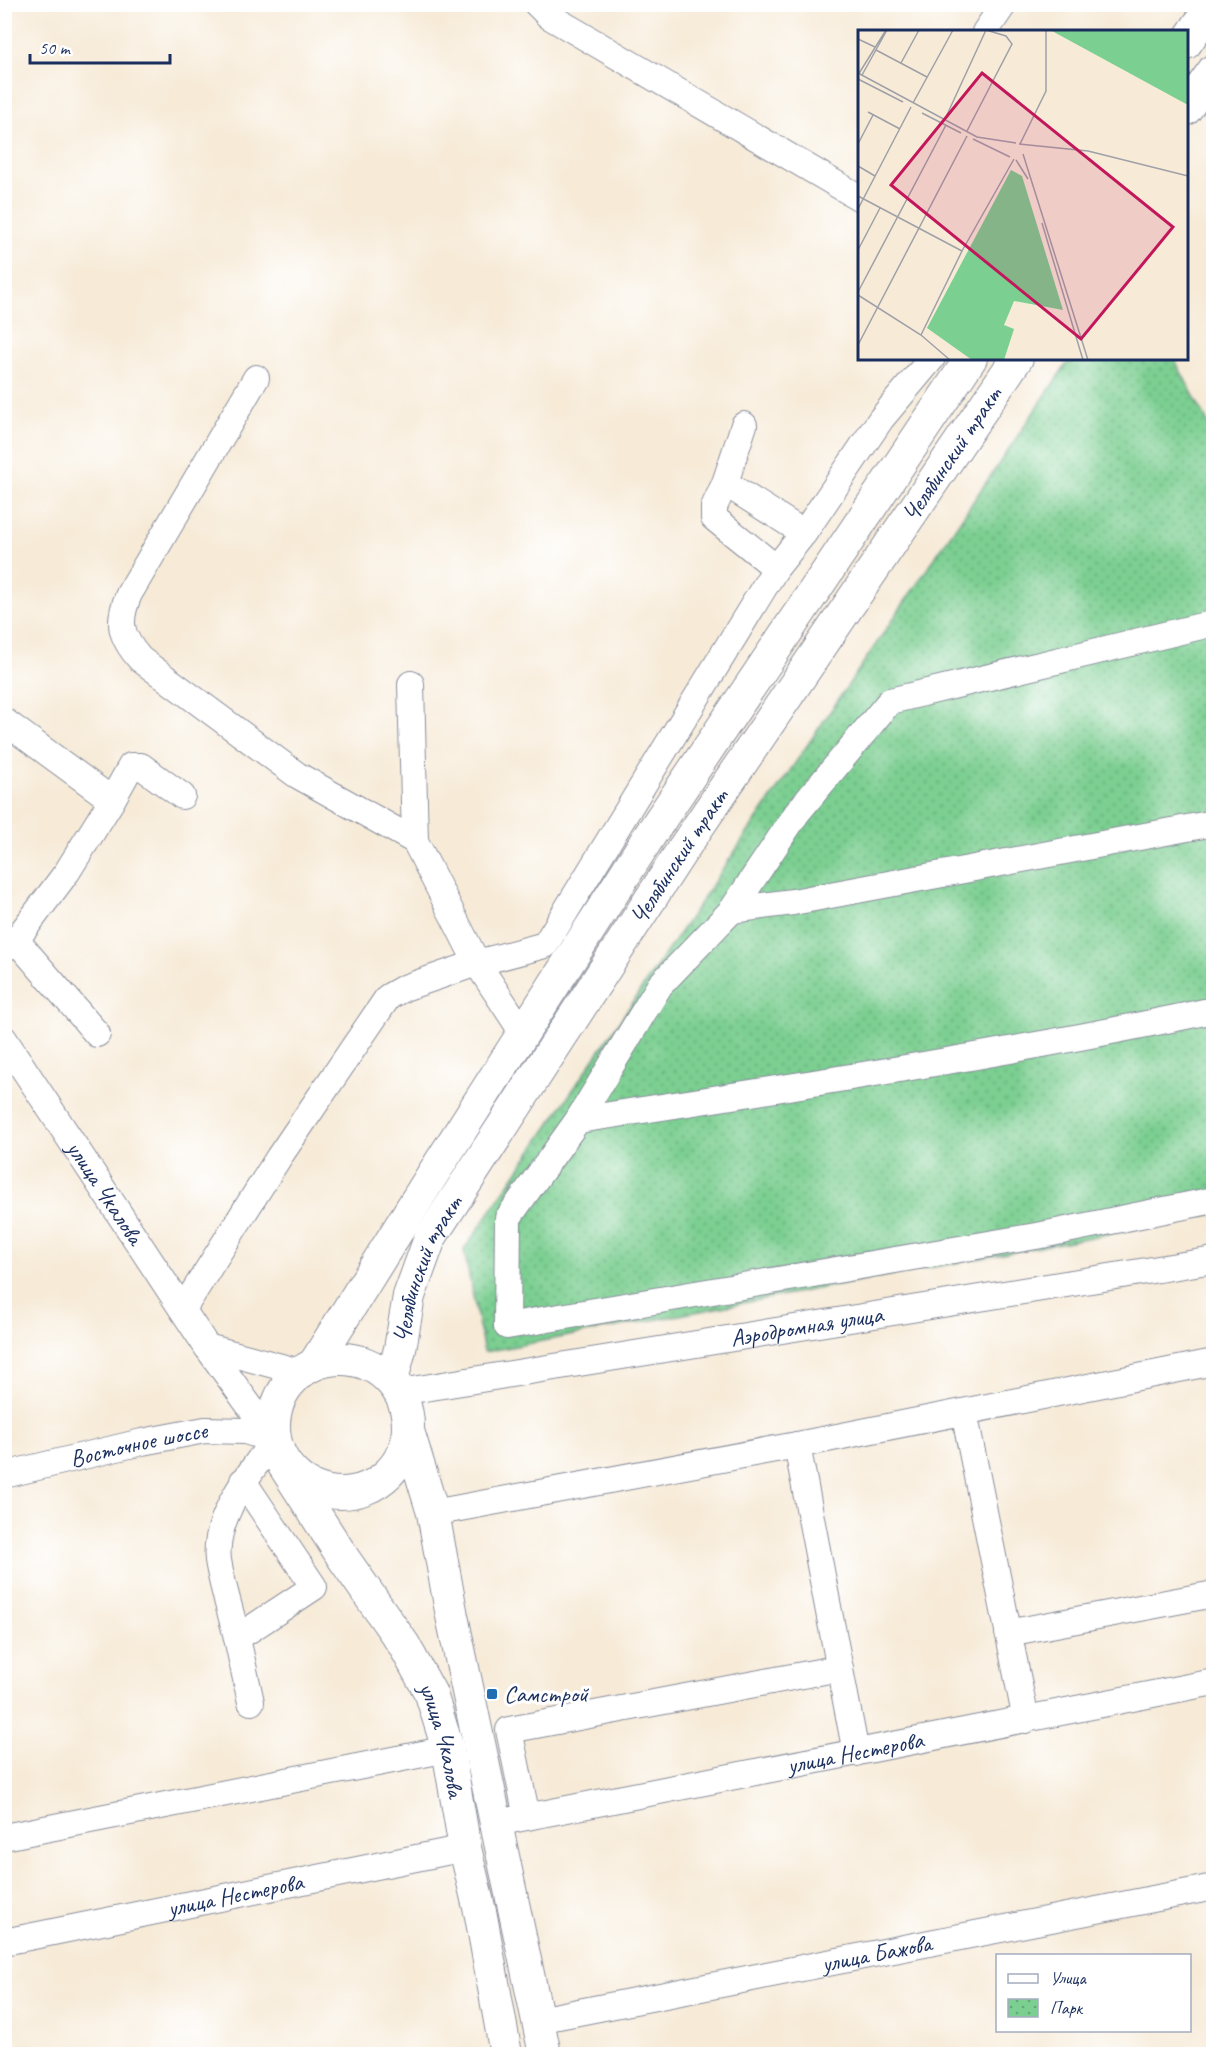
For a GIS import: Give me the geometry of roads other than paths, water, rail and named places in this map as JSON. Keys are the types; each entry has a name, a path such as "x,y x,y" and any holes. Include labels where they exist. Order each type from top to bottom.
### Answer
{"main road":[{"path":"1188,40 1213,4"},
{"path":"1188,106 1214,70"},
{"name":"Челябинский тракт","path":"308,1367 657,825 970,360"},
{"name":"Челябинский тракт","path":"396,1386 410,1296 430,1238 683,849 1016,360"},
{"path":"351,1359 374,1366 396,1386 409,1434 396,1467 369,1489 334,1495 301,1482 279,1452 274,1414 283,1390 308,1367 351,1359"},
{"name":"улица Чкалова","path":"409,1434 433,1513 452,1616 545,2055"},
{"name":"улица Чкалова","path":"279,1452 344,1559 409,1655 430,1694 448,1749 506,2055"}],"street":[{"path":"537,4 549,16 858,197"},
{"path":"986,30 1004,4"},
{"path":"545,945 776,568 804,533 881,419 930,360"},
{"path":"256,378 129,594 122,610 121,628 128,645 140,659 297,776 415,841"},
{"path":"744,425 725,483 714,507 714,518 776,568"},
{"path":"725,483 804,533"},
{"path":"1214,623 890,701 797,813 732,910 660,985 578,1120 508,1218 507,1326 1030,1237 1214,1200"},
{"path":"411,684 415,841 477,963 523,1033"},
{"path":"4,721 112,800"},
{"path":"97,1034 10,944 67,872 112,800 128,769 134,765 141,766 182,796"},
{"path":"732,910 793,902 1214,823"},
{"path":"183,1309 279,1157 388,997 404,988 477,963 586,936"},
{"path":"578,1120 866,1074 1214,1010"},
{"name":"улица Чкалова","path":"4,1039 279,1452"},
{"name":"Аэродромная улица","path":"396,1386 1214,1260"},
{"path":"207,1347 308,1367"},
{"path":"433,1513 797,1446 1214,1362"},
{"path":"964,1412 1026,1720"},
{"name":"Восточное шоссе","path":"4,1475 142,1442 205,1430 245,1431 279,1452"},
{"path":"797,1446 856,1753"},
{"path":"251,1702 220,1567 218,1542 222,1526 243,1481 279,1452"},
{"path":"243,1481 314,1587"},
{"path":"237,1638 314,1587 344,1559"},
{"path":"1008,1633 1214,1594"},
{"path":"478,1737 840,1668"},
{"name":"улица Нестерова","path":"496,1823 1214,1682"},
{"path":"509,1730 527,1817"},
{"path":"4,1837 448,1749"},
{"name":"улица Нестерова","path":"4,1942 465,1848"},
{"name":"улица Бажова","path":"538,2020 1214,1887"}],"place":[{"name":"Самстрой","path":"492,1694"}]}
